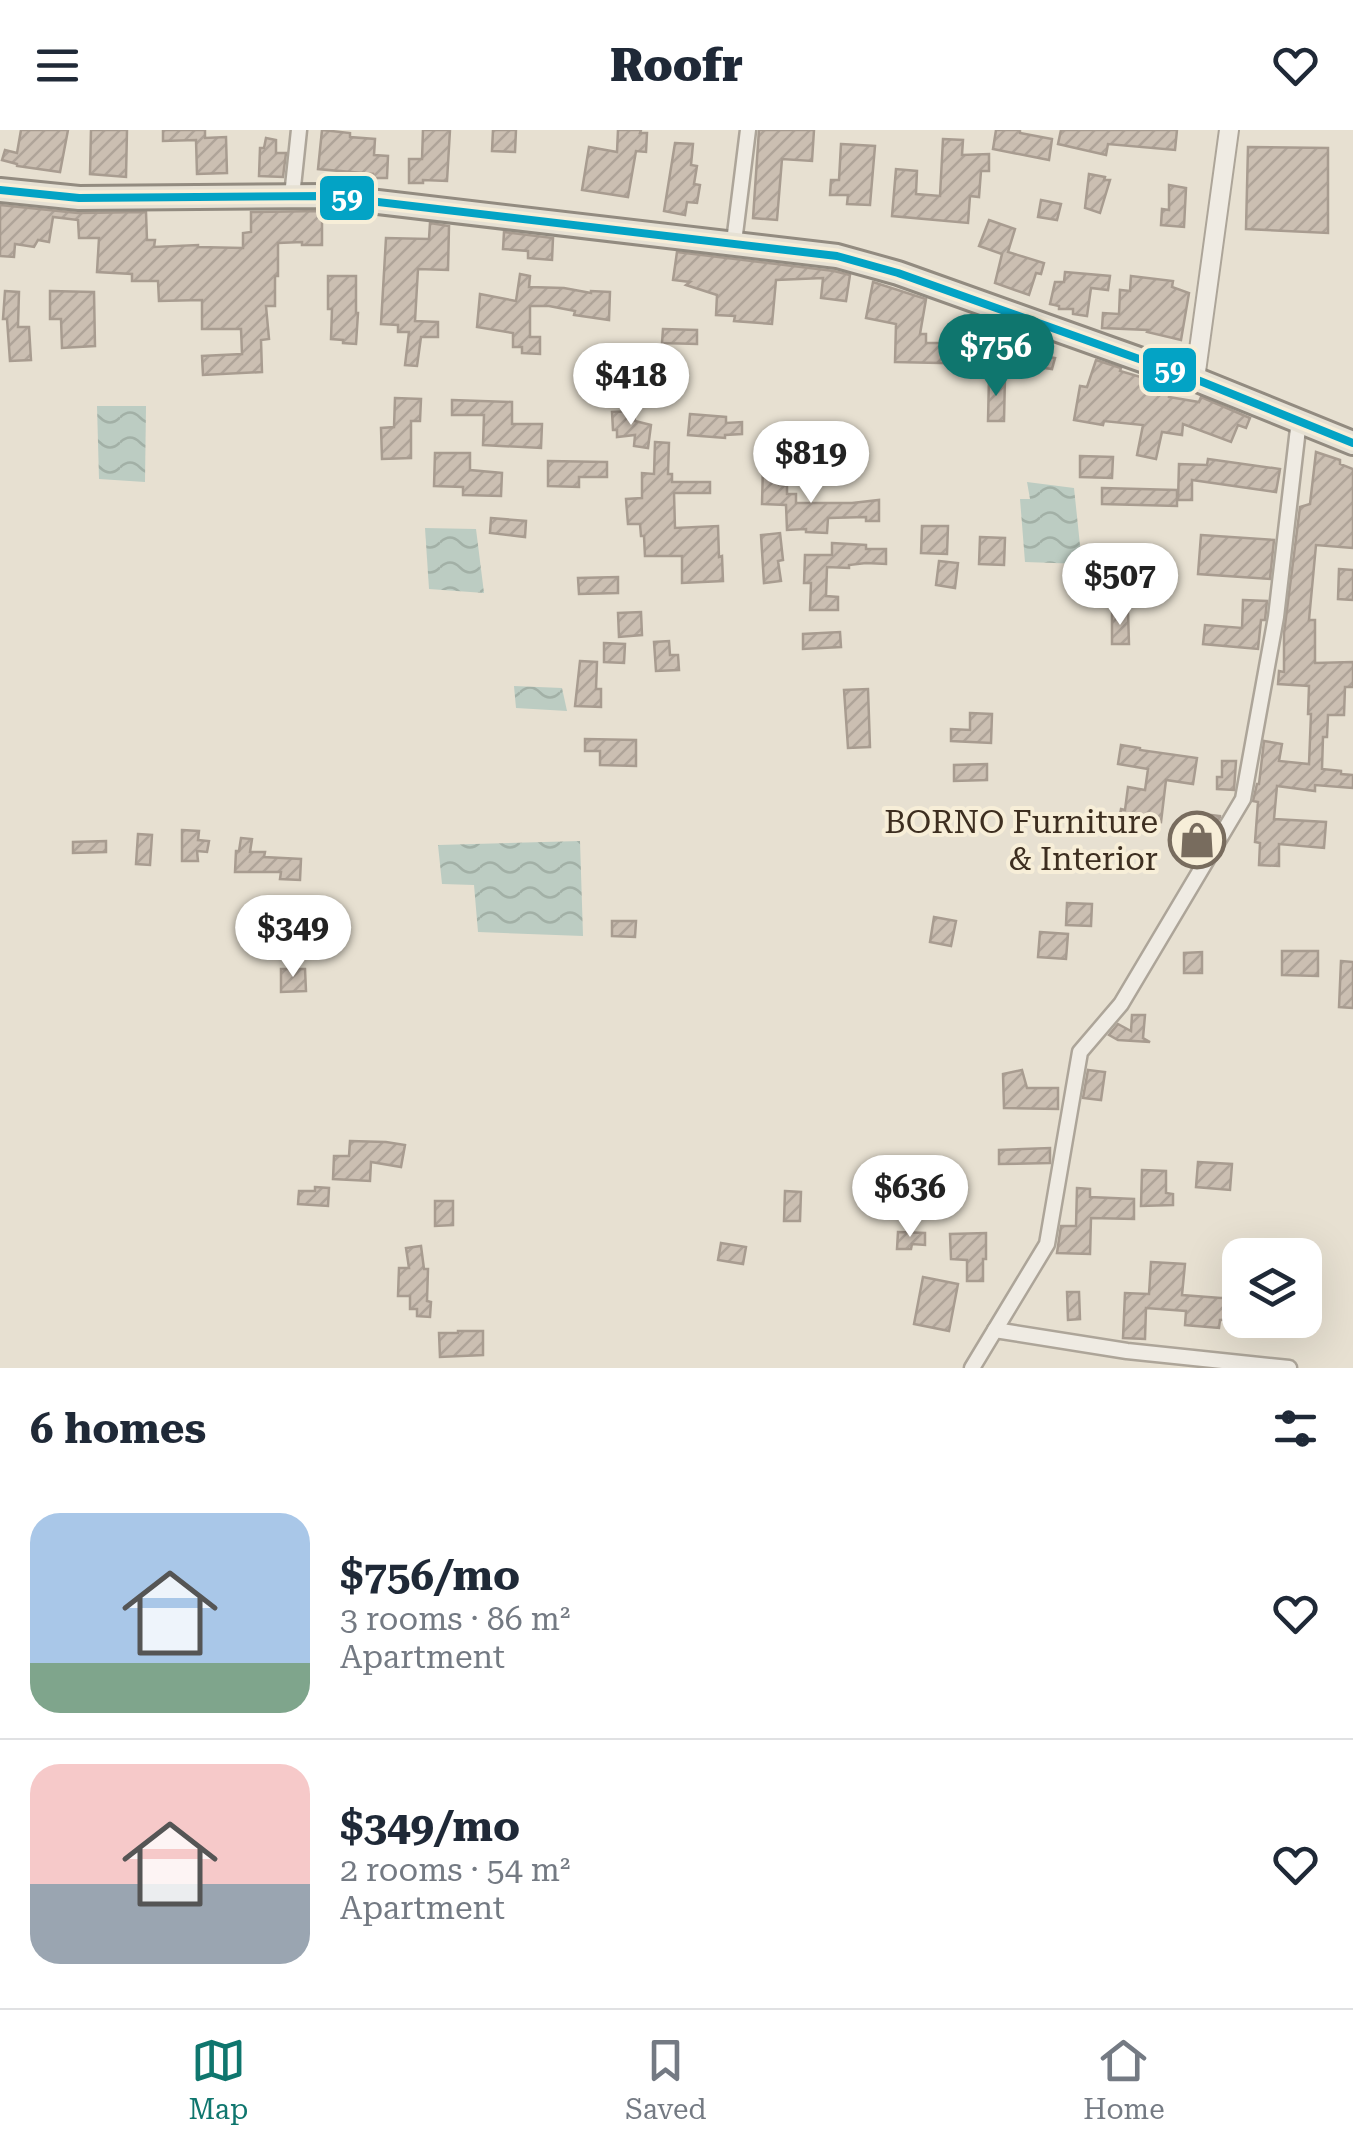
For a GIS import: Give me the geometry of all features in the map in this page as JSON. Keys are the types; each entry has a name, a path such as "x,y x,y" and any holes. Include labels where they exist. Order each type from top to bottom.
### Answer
{"main road":[{"path":"0,190 80,198 326,196 837,256 898,273 1196,380 1353,443"}],"street":[{"path":"292,196 299,130"},
{"path":"734,242 748,130"},
{"path":"1196,380 1229,130"},
{"path":"972,1368 1047,1244 1080,1052 1121,1004 1243,799 1276,617 1298,420"},
{"path":"995,1330 1288,1368"}],"water":[{"path":"97,406 146,406 145,482 99,479"},
{"path":"1027,482 1074,488 1082,564 1025,562 1020,499 1030,499"},
{"path":"425,528 476,529 484,593 429,589"},
{"path":"514,686 562,688 567,711 516,708"},
{"path":"580,841 583,936 478,932 474,885 442,884 438,845"}],"building":[{"path":"21,130 68,130 60,172 2,160 5,150 17,153"},
{"path":"91,130 127,130 126,177 90,174"},
{"path":"163,130 205,130 205,138 226,137 227,173 197,174 196,140 163,141"},
{"path":"322,130 375,139 374,155 388,156 387,178 318,169"},
{"path":"423,130 450,130 447,181 409,183 409,159 422,159"},
{"path":"493,130 516,130 515,152 492,151"},
{"path":"618,130 647,133 646,152 636,151 628,197 582,190 589,147 617,152"},
{"path":"759,130 814,130 812,161 782,159 777,220 753,218"},
{"path":"996,130 1020,130 1052,139 1049,160 993,149"},
{"path":"1061,130 1177,130 1175,150 1108,144 1106,155 1058,144"},
{"path":"266,138 276,140 276,153 286,153 283,177 259,176 260,148 264,148"},
{"path":"943,139 963,140 962,155 989,154 989,171 981,171 979,197 970,196 968,223 892,216 896,169 917,171 916,194 940,196"},
{"path":"675,143 693,144 691,165 697,166 694,184 700,185 697,203 687,202 685,215 664,211"},
{"path":"841,144 875,146 870,205 847,204 848,195 830,195 831,180 839,180"},
{"path":"1248,147 1328,148 1328,233 1246,229"},
{"path":"1089,174 1110,180 1100,213 1085,208"},
{"path":"1169,185 1186,188 1184,227 1161,225 1162,209 1169,210"},
{"path":"1041,200 1061,204 1057,220 1038,217"},
{"path":"0,205 78,213 146,212 147,240 155,240 154,247 243,248 243,233 251,232 251,212 322,211 322,245 278,243 275,306 266,306 269,339 261,340 262,372 203,375 202,356 242,354 241,329 202,329 202,300 159,301 158,281 132,281 132,274 97,272 99,238 79,238 78,220 53,217 49,242 38,240 34,247 15,244 14,257 0,256"},
{"path":"989,220 1015,229 1008,252 1044,263 1029,295 995,283 1002,254 979,246"},
{"path":"430,223 449,226 448,270 418,269 415,321 438,322 438,337 421,337 417,366 405,365 409,332 398,332 398,325 381,324 386,238 429,239"},
{"path":"504,232 553,238 552,260 528,258 528,251 503,249"},
{"path":"677,252 850,275 846,301 821,298 823,278 776,280 772,324 734,321 735,316 716,315 717,295 686,285 690,282 673,280"},
{"path":"1065,272 1110,276 1108,290 1091,288 1087,316 1050,304 1055,282 1064,282"},
{"path":"520,274 530,276 529,287 610,292 609,320 574,315 575,311 549,306 530,306 530,337 540,337 540,354 522,353 522,347 513,347 513,333 477,327 480,294 516,301"},
{"path":"328,276 356,276 356,344 331,339"},
{"path":"1131,276 1173,281 1172,287 1189,293 1181,340 1148,330 1102,328 1103,313 1119,314 1120,290 1130,291"},
{"path":"873,282 926,299 920,334 926,334 926,343 947,343 947,351 987,351 986,364 895,362 896,324 866,318"},
{"path":"5,291 19,292 18,327 29,327 31,360 10,361 7,319 3,319"},
{"path":"50,291 94,292 95,346 62,348 61,319 50,319"},
{"path":"663,329 697,330 697,344 662,343"},
{"path":"1017,351 1055,358 1052,369 1015,361"},
{"path":"612,352 651,358 649,377 610,371"},
{"path":"1096,360 1171,386 1169,397 1199,402 1201,397 1250,418 1246,428 1238,425 1231,442 1183,424 1182,435 1162,432 1156,459 1137,455 1143,425 1074,420 1080,386 1087,387"},
{"path":"989,377 1005,377 1004,421 988,421"},
{"path":"395,398 421,399 420,421 411,421 411,458 382,459 381,428 394,427"},
{"path":"452,400 512,402 512,424 542,424 541,448 483,445 484,415 452,415"},
{"path":"634,411 635,421 651,425 648,448 634,446 635,435 617,437 617,430 613,430 612,412"},
{"path":"690,414 726,417 726,423 742,422 742,434 725,438 688,435"},
{"path":"655,442 669,443 668,474 672,474 672,482 710,482 710,493 674,493 675,528 718,526 723,581 682,583 682,556 645,556 640,524 628,524 626,499 642,498 642,473 654,474"},
{"path":"816,443 841,444 839,481 810,480"},
{"path":"1316,452 1353,469 1353,548 1316,545 1309,620 1315,620 1315,663 1353,662 1353,687 1345,687 1344,715 1328,715 1322,769 1353,775 1353,788 1315,785 1315,791 1277,786 1274,819 1326,822 1324,848 1279,844 1279,866 1259,865 1260,843 1255,842 1258,802 1253,801 1264,741 1282,744 1279,761 1309,764 1309,686 1278,684 1279,671 1284,672 1284,633 1300,507 1310,504"},
{"path":"435,453 470,453 470,470 502,473 501,496 463,495 463,487 434,486"},
{"path":"1080,456 1113,457 1112,478 1080,477"},
{"path":"1208,459 1280,469 1276,492 1192,480 1192,500 1178,500 1179,464 1207,465"},
{"path":"548,461 607,462 607,477 579,477 579,487 548,486"},
{"path":"763,464 779,465 779,485 787,486 787,494 796,494 796,503 879,500 879,521 866,521 866,517 828,518 827,533 787,530 786,505 762,504"},
{"path":"1102,488 1177,490 1177,506 1102,504"},
{"path":"491,518 526,521 525,537 490,533"},
{"path":"922,526 948,526 947,554 921,553"},
{"path":"780,533 781,581 764,583 761,535"},
{"path":"1201,535 1274,540 1270,579 1198,574"},
{"path":"980,537 1005,538 1004,565 979,564"},
{"path":"832,543 886,549 886,564 827,567 826,596 838,597 838,610 810,610 811,583 804,583 805,555 832,555"},
{"path":"939,561 958,563 955,588 936,585"},
{"path":"1339,569 1353,570 1353,600 1338,599"},
{"path":"618,577 618,593 579,594 578,578"},
{"path":"1243,600 1267,601 1258,649 1203,644 1205,625 1242,628"},
{"path":"1112,611 1128,611 1129,644 1112,644"},
{"path":"641,612 642,635 619,637 618,613"},
{"path":"840,632 841,647 803,649 803,634"},
{"path":"669,641 670,655 678,655 679,670 656,671 654,642"},
{"path":"604,643 625,644 624,663 604,662"},
{"path":"580,661 597,662 596,689 601,689 601,707 575,706"},
{"path":"868,689 870,747 848,748 844,690"},
{"path":"970,713 992,714 991,743 951,741 951,729 970,730"},
{"path":"585,739 636,740 636,766 600,765 600,751 585,751"},
{"path":"1121,745 1197,758 1193,784 1166,780 1161,822 1138,819 1136,829 1118,827 1128,787 1145,790 1148,769 1118,764"},
{"path":"1222,761 1236,761 1234,790 1217,789"},
{"path":"987,764 987,780 954,781 954,765"},
{"path":"1195,813 1220,816 1211,833 1192,830"},
{"path":"182,830 199,831 198,840 209,841 207,852 197,851 198,861 182,861"},
{"path":"138,834 152,835 150,865 136,864"},
{"path":"241,838 252,839 250,852 265,852 264,857 301,859 300,880 280,879 281,872 235,872"},
{"path":"106,841 106,852 73,853 73,842"},
{"path":"1067,903 1092,904 1091,926 1066,925"},
{"path":"934,917 956,921 951,946 930,942"},
{"path":"612,921 636,921 635,937 612,936"},
{"path":"1040,932 1068,934 1066,959 1038,957"},
{"path":"1282,951 1318,951 1318,976 1282,975"},
{"path":"1202,952 1202,973 1184,973 1184,953"},
{"path":"1341,961 1353,962 1353,1008 1339,1007"},
{"path":"281,969 305,969 306,991 281,992"},
{"path":"1132,1015 1145,1015 1143,1038 1150,1042 1118,1040 1109,1035 1118,1024 1131,1031"},
{"path":"1022,1070 1027,1088 1058,1088 1058,1109 1004,1108 1003,1074"},
{"path":"1088,1070 1105,1072 1101,1100 1083,1098"},
{"path":"350,1141 405,1145 401,1167 371,1162 370,1181 333,1179 334,1156 349,1156"},
{"path":"1050,1148 1050,1163 999,1164 999,1150"},
{"path":"1198,1162 1232,1164 1230,1190 1196,1187"},
{"path":"1142,1170 1166,1171 1166,1193 1173,1194 1173,1205 1141,1206"},
{"path":"315,1187 329,1188 328,1206 298,1204 299,1191 315,1191"},
{"path":"1077,1188 1090,1189 1090,1197 1134,1199 1134,1219 1091,1218 1090,1254 1057,1253 1061,1226 1076,1226"},
{"path":"785,1191 801,1192 800,1221 784,1221"},
{"path":"435,1201 453,1201 453,1225 435,1226"},
{"path":"898,1232 925,1233 925,1245 897,1249"},
{"path":"986,1233 983,1281 967,1281 967,1260 951,1259 950,1234"},
{"path":"721,1243 746,1247 743,1264 718,1260"},
{"path":"421,1246 424,1269 428,1269 430,1317 417,1316 417,1309 410,1309 410,1296 398,1296 399,1268 409,1268 406,1248"},
{"path":"1151,1262 1185,1264 1182,1295 1222,1298 1219,1328 1185,1325 1186,1311 1146,1308 1145,1339 1123,1338 1125,1293 1149,1294"},
{"path":"923,1277 958,1284 949,1331 914,1324"},
{"path":"1067,1292 1079,1292 1080,1319 1068,1320"},
{"path":"483,1331 483,1355 440,1357 439,1333"}],"transit line":[{"name":"59","path":"0,190 79,198 327,196 837,256 898,273 1195,379 1353,443"}],"place":[{"name":"BORNO Furniture & Interior","path":"1197,840"}]}
